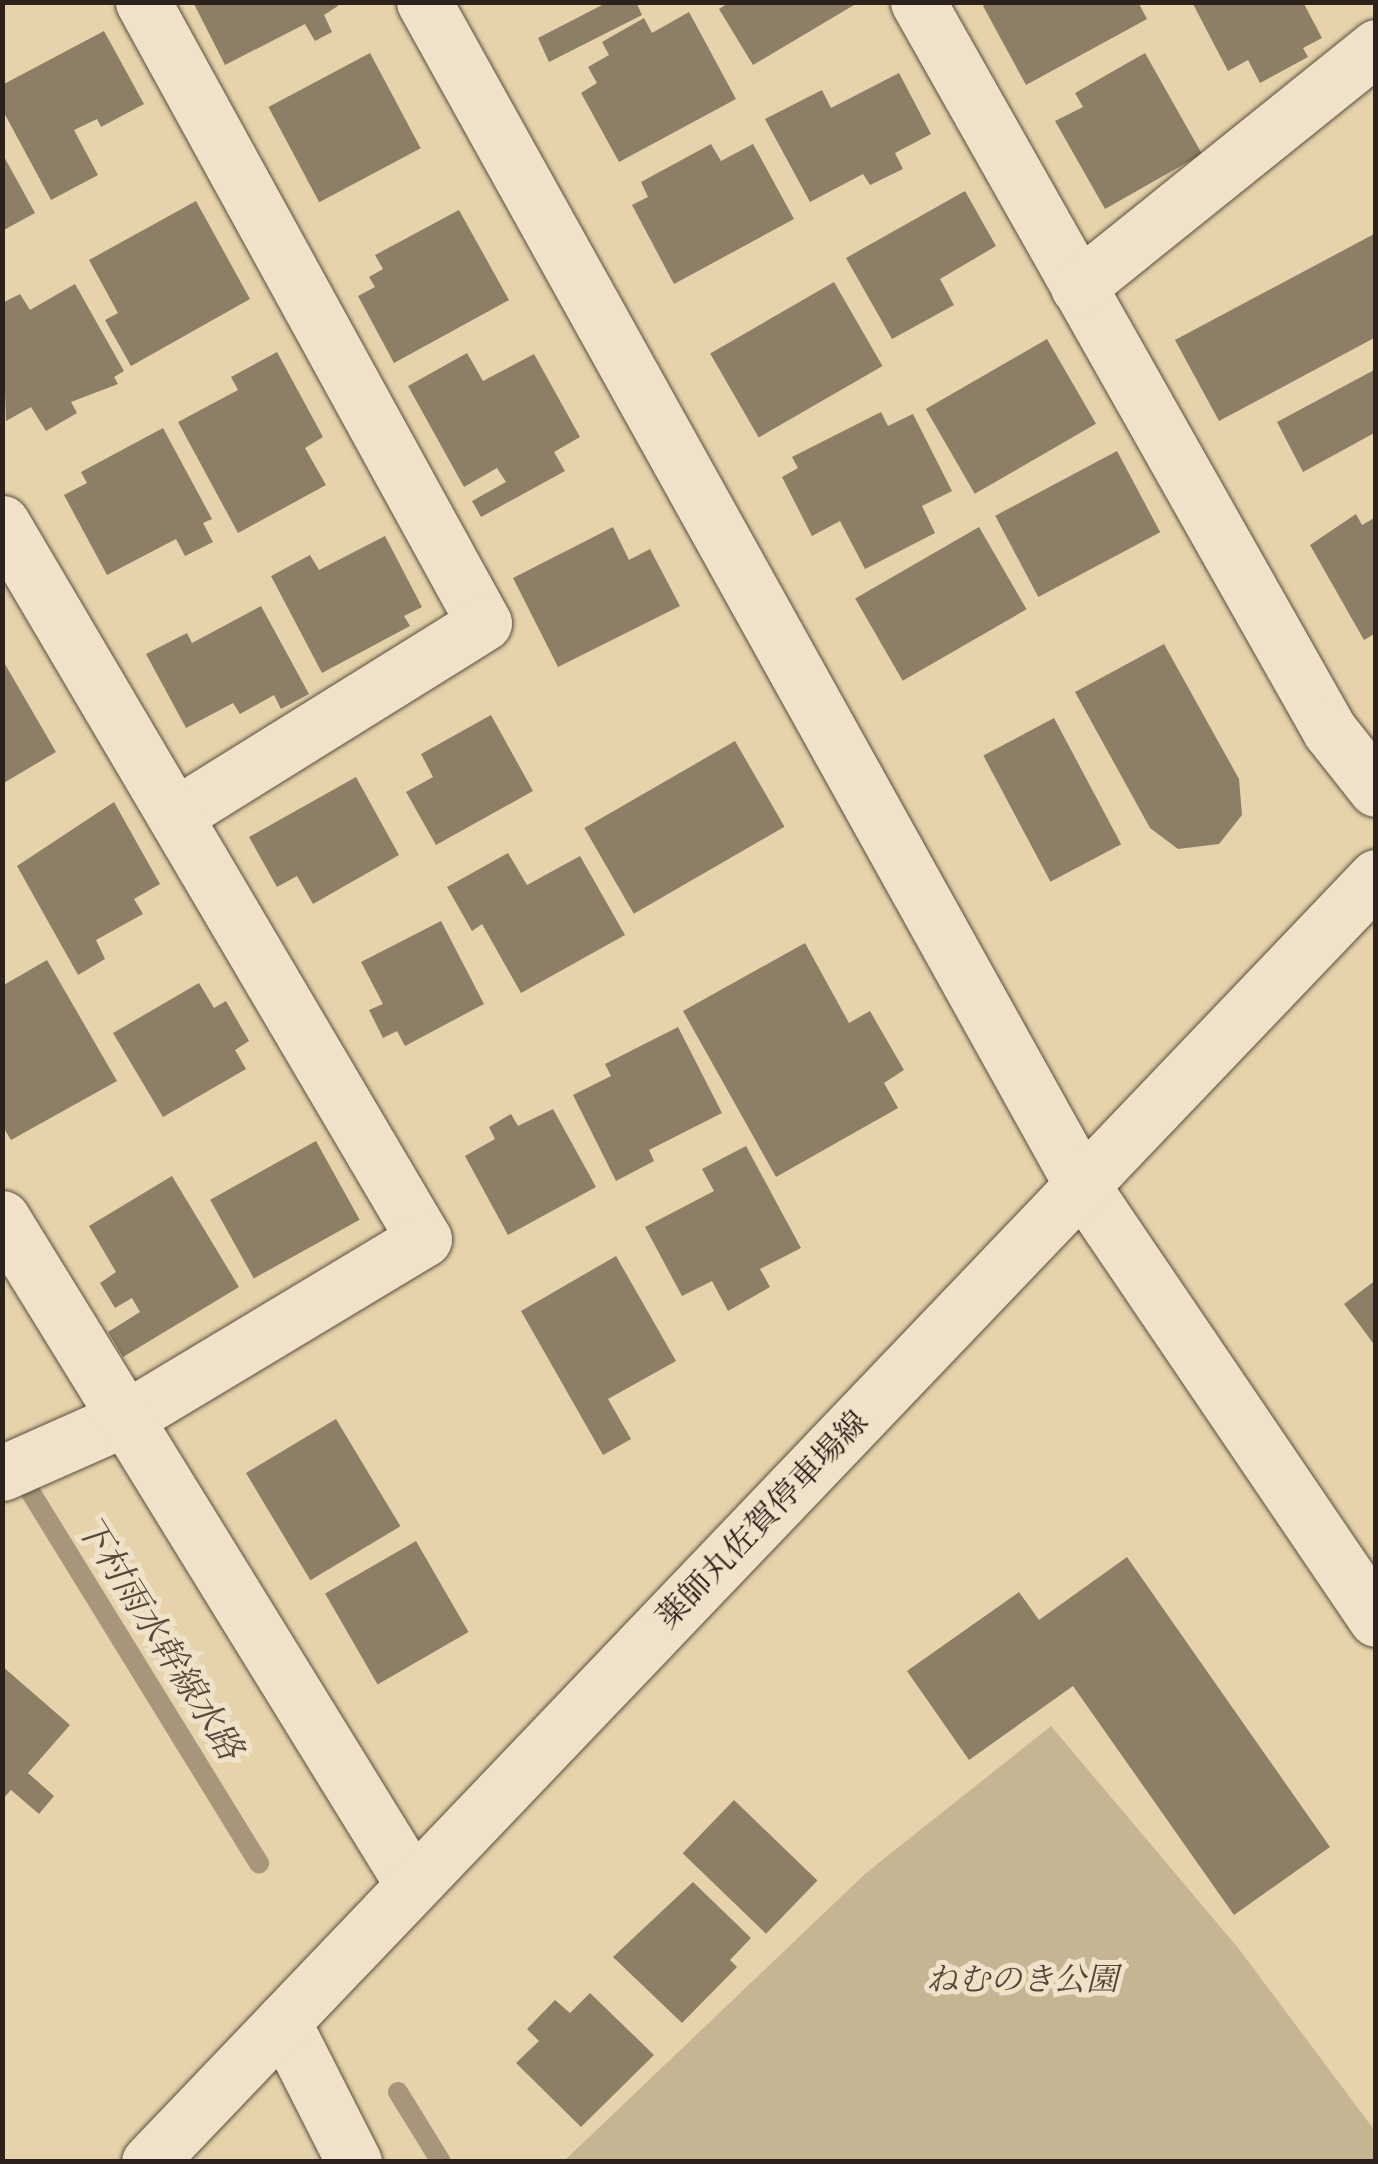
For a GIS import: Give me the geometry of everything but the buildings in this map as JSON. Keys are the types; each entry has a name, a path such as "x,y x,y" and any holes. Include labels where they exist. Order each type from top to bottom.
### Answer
{"street":[{"path":"142,2 484,623 176,815"},
{"path":"424,2 1084,1187 1376,1619"},
{"path":"918,2 1330,730 1376,789"},
{"path":"1364,2 1376,23"},
{"path":"1078,287 1376,47"},
{"path":"2,523 424,1239 101,1429 2,1473"},
{"name":"薬師丸佐賀停車場線","path":"149,2162 1084,1187 1376,876"},
{"path":"2,1218 101,1429 399,1900"},
{"path":"282,2022 354,2162"}],"green space":[{"name":"ねむのき公園","path":"1051,1726 1239,1949 1375,2131 1375,2161 564,2161 866,1873"}],"waterway":[{"name":"下村雨水幹線水路","path":"17,1470 259,1864"},
{"name":"下村雨水幹線水路","path":"398,2092 441,2162"}]}
